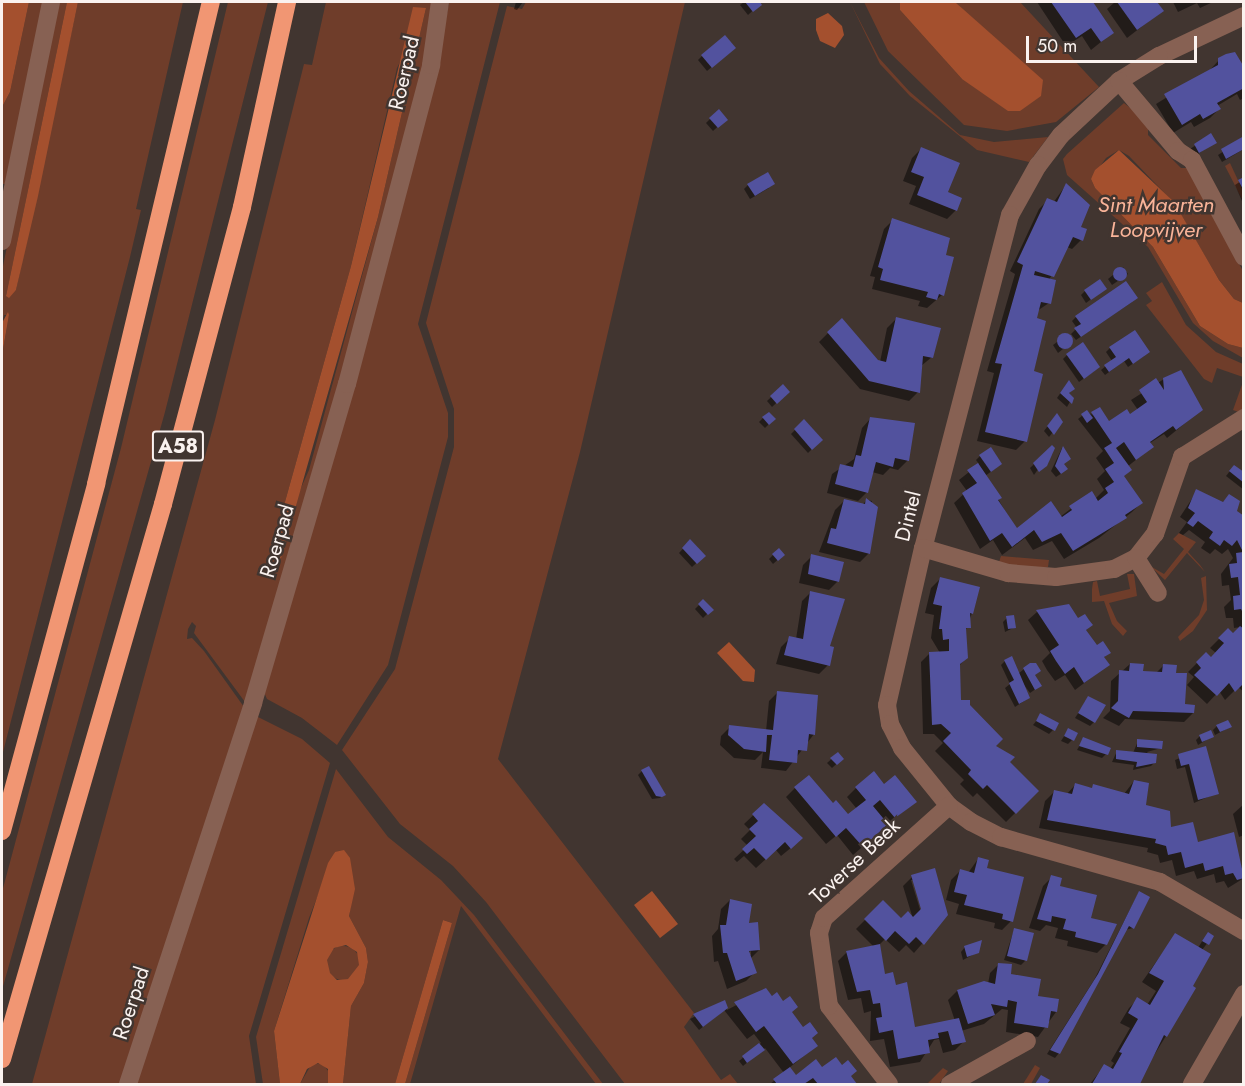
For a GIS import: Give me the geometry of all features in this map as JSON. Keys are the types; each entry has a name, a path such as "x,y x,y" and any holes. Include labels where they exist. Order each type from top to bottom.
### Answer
{"highway":[{"path":"2,831 96,484 211,2"},
{"name":"A58","path":"2,1059 163,504 242,207 287,2"}],"street":[{"path":"2,241 51,2"},
{"name":"Roerpad","path":"128,1084 253,703 347,384 431,65 440,2"},
{"name":"Dintel","path":"1244,16 1159,56 1119,81 1061,135 1038,165 1010,215 923,548 887,705 890,724 902,748 949,806 1001,837 1160,882 1244,931"},
{"path":"1119,81 1178,151 1191,160 1244,257"},
{"path":"923,548 1008,573 1056,577 1114,569 1136,558 1155,534 1182,457 1244,418"},
{"path":"1136,558 1158,593"},
{"name":"Toverse Beek","path":"889,1084 829,1006 819,933 824,918 949,806"},
{"path":"1192,1084 1244,994"},
{"path":"950,1084 1028,1041"}],"shaded area":[{"path":"29,2 44,2 5,184 2,184 2,107 10,92"},
{"path":"57,2 67,2 6,296 16,290 78,2 183,2 136,209 141,210 130,257 2,756 2,355 9,315 4,315 2,323 2,271"},
{"path":"228,2 268,2 165,412 2,990 2,892 121,448"},
{"path":"326,2 433,2 431,31 374,263 245,702 194,633 196,626 192,622 188,629 187,639 192,638 204,651 244,707 122,1084 32,1084 215,420 304,64 312,65","holes":["426,8 378,217 309,470 269,559 351,266 397,68"]},
{"path":"449,2 500,2 418,324 448,413 448,437 388,665 337,745 302,718 267,699 264,692 442,42"},
{"path":"526,2 685,2 580,452 498,759 694,1013 684,1027 721,1080 730,1074 738,1084 625,1084 486,902 453,866 400,824 342,750 395,669 454,447 454,409 426,323 507,6 522,9"},
{"path":"850,2 879,58 909,91 960,135 994,142 1048,137 1029,162 977,150 910,96 880,64"},
{"path":"864,2 900,2 900,10 962,79 974,22 955,2 1020,2 1099,87 1056,122 1007,131 964,125 888,51"},
{"path":"1124,103 1148,122 1148,135 1181,168 1187,168 1243,271 1243,303 1234,299 1219,280 1174,203 1129,156 1119,150 1106,158 1091,179 1095,188 1153,247 1200,326 1228,344 1243,348 1243,358 1213,341 1193,323 1148,247 1067,175 1063,159"},
{"path":"1230,163 1243,191 1243,201 1225,166"},
{"path":"1162,282 1186,325 1216,352 1243,364 1243,377 1217,368 1212,383 1204,379 1146,305 1152,301 1146,293"},
{"path":"1243,382 1243,411 1241,413 1233,410"},
{"path":"1179,533 1196,542 1188,552 1205,572 1187,553 1165,580 1150,566 1164,574 1184,549 1173,539"},
{"path":"1001,556 1049,560 1048,567 1019,567 999,562"},
{"path":"1127,574 1134,574 1137,596 1109,603 1117,621 1127,631 1123,636 1112,624 1104,601 1092,602 1092,589 1093,582 1097,581 1100,596 1130,589"},
{"path":"1206,576 1207,610 1193,631 1180,641 1178,637 1199,615 1204,600 1201,578"},
{"path":"256,716 302,739 330,763 249,1036 256,1084 136,1084"},
{"path":"336,769 388,837 441,880 474,915 603,1084 596,1084 461,906 410,1084 405,1084 452,923 443,920 395,1084 343,1084 351,1006 364,983 368,962 366,948 349,916 354,885 349,864 335,852 309,918 274,1031 280,1084 263,1084 256,1037"},
{"path":"343,946 355,951 360,963 355,975 343,980 331,975 326,963 331,951"},
{"path":"322,1063 329,1072 328,1084 300,1084 311,1065"},
{"path":"1035,1065 1040,1068 1031,1084 1023,1084"},
{"path":"943,1068 948,1071 939,1084 927,1084"}],"water":[{"path":"2,2 29,2 10,92 2,107"},
{"path":"67,2 78,2 38,196 16,290 9,298 6,296"},
{"path":"900,2 955,2 1043,80 1041,96 1020,111 1008,111 962,79 900,10"},
{"path":"413,7 426,8 378,217 280,562 269,559 351,266"},
{"path":"828,13 842,26 844,35 835,48 820,41 816,30 816,19"},
{"name":"Sint Maarten Loopvijver","path":"1119,150 1174,202 1219,280 1234,299 1243,303 1243,348 1228,344 1200,326 1153,247 1095,188 1091,179 1095,170"},
{"path":"8,312 9,315 2,355 2,323"},
{"path":"729,642 755,670 754,682 743,681 717,653"},
{"path":"344,850 350,858 355,889 349,916 366,948 368,962 364,983 351,1006 343,1084 328,1084 328,1069 318,1063 307,1069 300,1084 280,1084 274,1031 328,863 335,852","holes":["346,945 357,952 359,965 348,979 337,980 330,973 327,960 334,948"]},
{"path":"652,891 678,924 660,938 634,905"},
{"path":"443,920 452,923 405,1084 395,1084"}],"building":[{"path":"745,2 760,2 762,5 753,12"},
{"path":"1051,2 1093,2 1114,33 1101,42 1091,28 1076,38"},
{"path":"1117,2 1157,2 1164,11 1137,30"},
{"path":"725,35 736,48 712,68 701,55"},
{"path":"1235,52 1244,67 1244,88 1217,103 1221,109 1203,119 1200,114 1182,125 1164,94 1218,65 1218,58"},
{"path":"719,109 728,120 718,128 709,118"},
{"path":"1211,133 1217,143 1199,153 1194,144"},
{"path":"1244,136 1244,149 1226,159 1221,149"},
{"path":"921,147 960,163 948,192 962,198 957,211 917,195 924,177 911,172"},
{"path":"768,172 775,184 755,196 747,184"},
{"path":"1244,177 1244,191 1238,180"},
{"path":"1066,183 1090,205 1081,227 1087,229 1083,241 1073,237 1054,277 1035,271 1034,275 1056,280 1051,304 1041,302 1037,318 1046,321 1034,371 1043,374 1027,442 985,432 1002,364 995,363 1023,265 1017,262 1047,198 1057,202"},
{"path":"892,218 950,238 946,255 954,257 944,296 939,294 937,300 926,297 928,292 880,280 883,269 878,267"},
{"path":"1117,267 1123,267 1127,274 1123,281 1117,281 1113,277 1113,271"},
{"path":"1100,279 1107,289 1091,300 1084,290"},
{"path":"1126,281 1138,298 1081,337 1074,328 1081,324 1075,316"},
{"path":"896,317 941,328 933,358 923,356 920,393 869,381 827,332 842,318 878,360 886,362"},
{"path":"1135,330 1150,352 1133,364 1129,358 1109,372 1104,365 1116,357 1109,347"},
{"path":"1065,333 1073,341 1065,349 1057,341"},
{"path":"1083,342 1100,367 1084,379 1066,354"},
{"path":"1181,370 1203,410 1176,430 1173,426 1150,442 1154,447 1136,460 1124,442 1116,448 1132,470 1124,476 1143,503 1125,515 1127,518 1073,551 1061,533 1042,542 1034,530 1012,547 1002,533 990,541 962,493 977,483 967,470 978,463 1002,498 998,500 1017,528 1051,501 1062,517 1072,510 1069,506 1092,491 1098,501 1108,493 1105,488 1114,482 1105,469 1114,463 1104,448 1112,443 1091,412 1100,407 1109,421 1127,409 1130,414 1147,402 1139,390 1156,378 1164,390 1163,378"},
{"path":"1069,380 1075,389 1069,393 1074,398 1072,404 1060,393"},
{"path":"783,384 790,392 777,404 770,396"},
{"path":"1087,410 1093,418 1087,423 1081,414"},
{"path":"769,412 776,419 769,425 762,417"},
{"path":"1057,413 1063,422 1054,435 1047,426"},
{"path":"870,417 915,423 909,461 895,458 893,467 876,462 868,493 835,484 840,464 853,467 856,455 861,456"},
{"path":"804,419 823,440 812,450 794,429"},
{"path":"1052,445 1055,448 1047,466 1039,472 1033,463"},
{"path":"1063,446 1071,459 1064,464 1068,469 1061,474 1055,466"},
{"path":"991,447 1002,464 991,472 979,455"},
{"path":"1234,465 1244,472 1244,483 1229,471"},
{"path":"1196,489 1223,502 1229,494 1240,501 1237,511 1244,516 1244,615 1241,609 1234,610 1233,596 1240,595 1238,577 1231,578 1229,564 1237,563 1236,553 1243,552 1237,540 1232,546 1224,540 1220,546 1209,538 1213,532 1198,521 1193,527 1187,523 1195,513 1188,508"},
{"path":"866,498 878,507 870,554 827,543 831,528 836,529 844,499 865,504"},
{"path":"690,539 706,556 697,564 682,548"},
{"path":"779,548 785,555 778,561 772,554"},
{"path":"811,554 844,562 839,582 808,574"},
{"path":"940,577 980,587 973,614 970,613 971,628 966,628 968,658 960,664 961,700 970,700 970,705 1003,739 996,746 1015,757 1010,762 1039,791 1016,814 987,785 983,789 968,774 971,770 943,741 951,733 941,724 932,725 929,652 949,651 949,639 943,640 942,629 939,629 942,606 933,604"},
{"path":"810,591 845,599 830,646 834,647 830,666 784,655 789,636 803,639"},
{"path":"703,599 714,610 708,615 698,604"},
{"path":"1069,604 1078,618 1085,614 1093,625 1086,630 1097,645 1103,641 1111,653 1104,657 1110,665 1084,683 1074,667 1065,674 1056,661 1050,651 1059,645 1036,610"},
{"path":"1014,615 1016,628 1008,629 1006,616"},
{"path":"1240,626 1244,629 1244,683 1235,692 1229,683 1217,696 1194,675 1201,668 1196,662 1206,652 1211,657 1224,643 1218,638 1228,628 1233,633"},
{"path":"1012,656 1030,698 1019,704 1009,683 1014,680 1004,660"},
{"path":"1030,663 1036,663 1041,671 1035,675 1042,686 1035,690 1023,668"},
{"path":"1130,663 1144,664 1143,671 1162,672 1163,664 1177,665 1176,673 1187,673 1185,704 1195,705 1194,713 1133,711 1129,718 1111,708 1118,701 1119,670 1129,671"},
{"path":"777,691 818,695 815,735 809,734 807,751 798,750 797,763 769,760 772,735 767,735 766,752 744,749 728,735 729,725 773,730"},
{"path":"1088,696 1106,705 1095,723 1078,713"},
{"path":"1040,713 1059,723 1055,731 1036,721"},
{"path":"1228,720 1232,727 1220,732 1216,725"},
{"path":"1068,728 1078,733 1074,741 1064,736"},
{"path":"1211,730 1214,737 1202,742 1199,735"},
{"path":"1083,737 1111,748 1108,755 1079,746"},
{"path":"1137,739 1163,741 1162,749 1137,747"},
{"path":"1206,746 1219,794 1198,800 1189,764 1181,766 1178,754"},
{"path":"1116,750 1157,754 1156,763 1136,767 1137,762 1116,759"},
{"path":"838,752 844,759 837,765 830,758"},
{"path":"649,766 666,795 662,797 656,796 641,770"},
{"path":"874,771 884,784 895,775 917,802 895,818 880,800 873,806 888,824 863,847 846,828 836,837 794,787 809,775 833,803 836,800 848,814 866,800 855,787"},
{"path":"1134,780 1149,783 1146,805 1170,811 1171,827 1193,822 1198,842 1234,832 1244,878 1237,880 1233,873 1225,875 1223,866 1205,871 1203,863 1185,868 1181,852 1168,855 1166,846 1155,843 1156,839 1047,820 1054,790 1072,794 1075,783 1092,788 1093,784 1129,794"},
{"path":"764,803 803,838 791,849 785,842 766,860 754,848 747,854 742,849 756,836 749,829 758,821 752,814"},
{"path":"978,857 989,860 987,868 1024,877 1013,922 1002,919 1003,914 964,905 967,895 954,892 960,869 974,873"},
{"path":"935,868 948,915 924,945 916,937 909,944 895,931 886,941 864,919 883,900 901,918 908,911 913,917 921,909 911,875"},
{"path":"1051,875 1062,878 1060,886 1097,895 1091,918 1117,924 1107,945 1075,937 1076,932 1063,929 1066,919 1052,916 1051,922 1037,919"},
{"path":"1139,891 1150,897 1134,929 1129,926 1060,1054 1050,1050 1098,974"},
{"path":"730,899 752,904 749,923 758,922 760,950 749,951 757,973 736,981 727,953 723,953 720,925 726,925"},
{"path":"1014,928 1034,933 1027,961 1007,956"},
{"path":"1208,932 1214,936 1209,945 1202,941"},
{"path":"1175,933 1211,954 1193,986 1196,988 1167,1037 1164,1035 1140,1084 1092,1084 1104,1064 1113,1069 1122,1053 1119,1052 1138,1019 1128,1013 1137,997 1150,1005 1164,981 1149,973"},
{"path":"982,940 979,953 967,957 964,946"},
{"path":"880,944 885,974 893,972 896,985 907,982 915,1027 959,1018 966,1042 952,1045 948,1031 938,1033 939,1038 928,1040 930,1053 898,1059 893,1030 879,1033 876,1018 882,1017 880,1003 873,1004 870,990 857,992 846,951"},
{"path":"998,963 1012,964 1011,974 1041,979 1038,996 1059,999 1057,1012 1051,1011 1048,1028 1014,1023 1017,1002 1008,1000 1007,1007 991,1004 995,1015 968,1024 957,990 984,981 995,984"},
{"path":"766,988 772,996 777,992 783,1001 790,996 798,1007 792,1012 803,1027 810,1022 818,1033 812,1038 818,1046 793,1064 764,1026 756,1032 734,1002"},
{"path":"725,1000 728,1008 703,1027 693,1014"},
{"path":"759,1043 765,1050 747,1063 742,1056"},
{"path":"836,1057 842,1065 848,1060 857,1071 851,1076 857,1084 818,1084 813,1078 804,1084 777,1084 773,1079 790,1067 796,1075 816,1059 822,1067"},
{"path":"1041,1075 1050,1080 1047,1084 1035,1084"}]}
